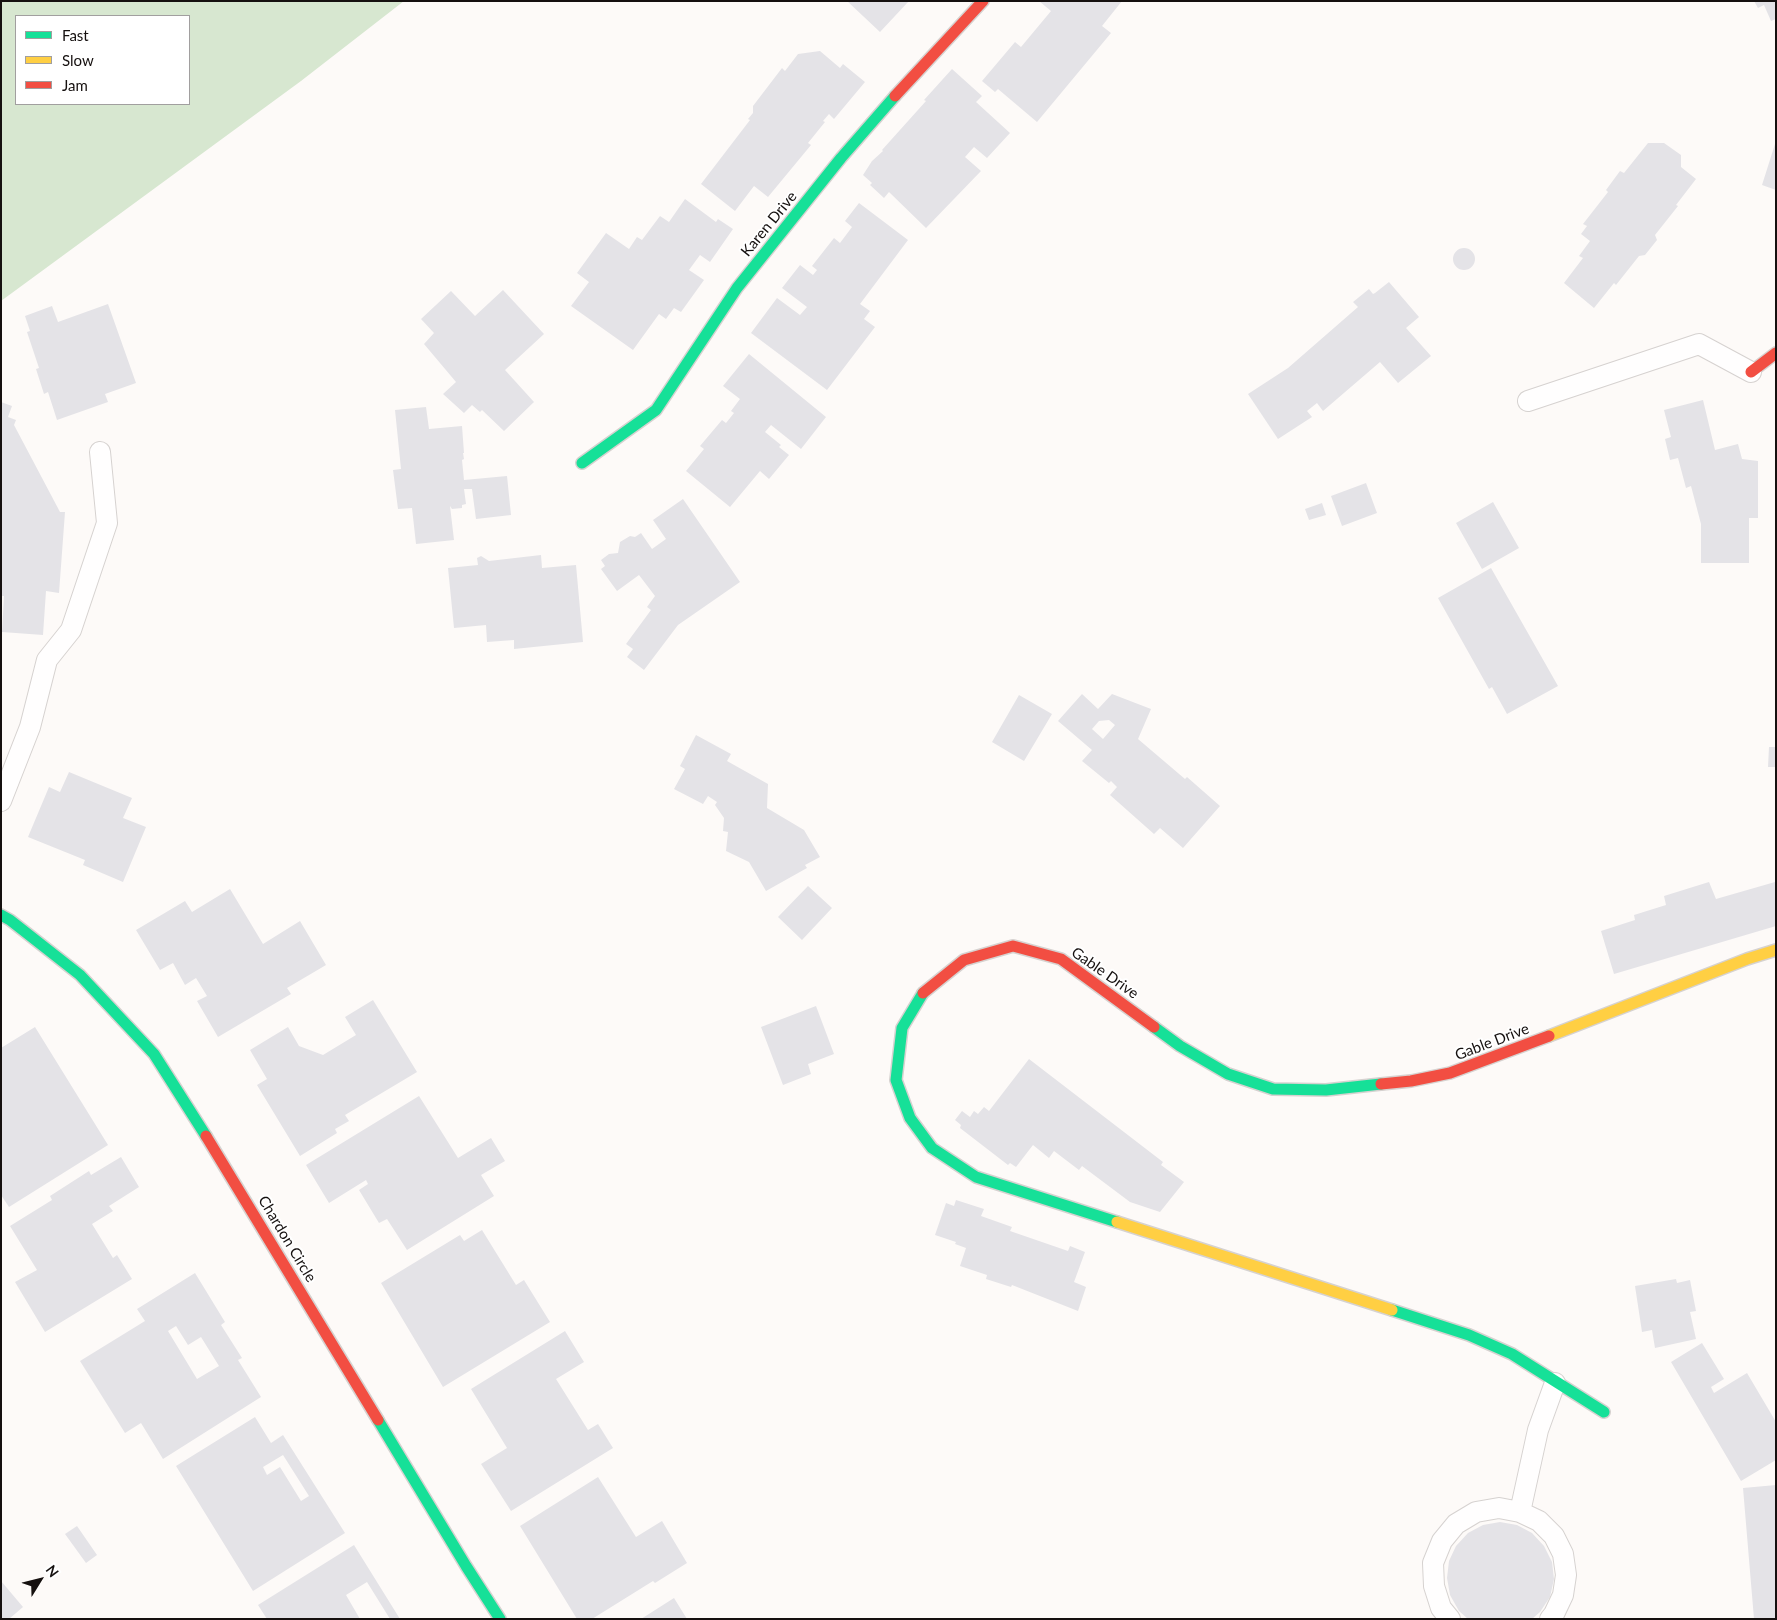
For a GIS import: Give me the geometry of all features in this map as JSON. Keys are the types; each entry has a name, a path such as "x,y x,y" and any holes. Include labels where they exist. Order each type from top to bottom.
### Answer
{"street":[{"name":"Karen Drive","path":"582,464 656,410 737,288 810,196 897,93 983,1"},
{"path":"1751,372 1776,352"},
{"name":"Chardon Circle","path":"1,915 80,975 154,1054 219,1155 466,1566 500,1619"},
{"name":"Gable Drive","path":"1604,1412 1555,1383 1512,1354 1469,1335 976,1176 932,1148 910,1118 896,1080 902,1028 924,992 964,960 1014,946 1062,959 1180,1046 1228,1074 1273,1088 1326,1090 1411,1081 1450,1073 1601,1017 1747,959 1776,950"}],"lane":[{"path":"1528,401 1699,344 1751,372"},
{"path":"1,801 30,727 47,660 70,630 107,523 100,452"},
{"path":"1520,1512 1538,1430 1555,1383"},
{"path":"1450,1619 1441,1608 1434,1586 1433,1563 1442,1541 1456,1524 1476,1512 1499,1508 1520,1512 1539,1521 1554,1536 1563,1554 1566,1575 1563,1595 1550,1619"}],"green space":[{"path":"1,1 404,1 301,81 1,301"}],"building":[{"path":"847,1 909,1 880,32"},
{"path":"1039,1 1122,1 1102,26 1111,33 1037,122 998,89 995,92 982,81 1015,42 1021,47 1051,11"},
{"path":"1754,1 1776,1 1776,19 1771,21 1764,5 1758,8"},
{"path":"820,51 840,68 843,64 865,82 834,119 829,114 823,121 825,122 808,143 811,145 768,197 754,186 735,211 701,184 750,120 748,119 753,113 753,106 782,68 785,71 798,54"},
{"path":"952,69 982,96 976,102 1010,133 987,158 974,147 965,157 981,171 926,228 889,192 884,198 870,185 872,183 863,175 872,161 883,151"},
{"path":"1648,143 1664,143 1681,155 1681,167 1696,179 1655,235 1657,240 1645,255 1639,256 1616,285 1614,283 1594,308 1564,283 1583,258 1579,256 1590,241 1581,234 1587,226 1583,224 1608,192 1606,190 1620,171 1624,173"},
{"path":"1776,144 1776,190 1762,185"},
{"path":"685,199 716,222 718,219 733,229 710,262 700,255 689,270 704,280 681,312 674,308 666,319 659,314 633,350 571,306 589,282 577,273 606,233 629,249 637,237 642,240 660,216 669,222"},
{"path":"859,203 908,240 860,304 870,311 864,319 875,327 827,390 751,333 777,298 800,315 807,307 782,288 800,265 813,275 817,270 812,266 834,238 840,243 852,227 845,221"},
{"path":"1464,248 1472,251 1475,259 1472,267 1464,270 1456,267 1453,259 1456,251"},
{"path":"1389,282 1419,317 1406,328 1431,356 1398,383 1380,362 1323,411 1317,403 1307,411 1312,417 1278,439 1248,394 1288,368 1358,307 1353,302 1369,289 1373,294"},
{"path":"503,290 544,334 505,370 534,402 504,431 482,410 480,412 472,405 464,413 443,394 456,382 424,344 434,333 421,319 451,291 475,316"},
{"path":"108,304 136,383 105,394 108,402 57,420 48,392 44,394 36,369 39,368 27,332 30,331 25,316 52,306 58,322"},
{"path":"749,354 826,417 801,449 771,425 765,432 781,445 779,447 789,455 769,479 760,471 730,507 686,471 704,449 700,446 722,420 726,423 734,413 731,411 740,399 723,386"},
{"path":"1703,400 1715,450 1738,444 1742,459 1758,461 1758,518 1749,518 1749,563 1701,563 1701,524 1691,486 1686,488 1678,458 1670,460 1665,439 1671,437 1664,410"},
{"path":"1,402 12,406 8,417 16,420 14,425 60,512 65,512 59,593 46,591 43,635 2,632 4,596 1,596"},
{"path":"426,407 429,429 462,426 464,480 507,476 511,515 476,519 472,489 464,489 466,504 462,505 462,508 452,509 450,506 454,540 416,544 412,508 398,509 393,470 401,469 395,410"},
{"path":"1366,483 1377,513 1342,526 1331,496"},
{"path":"683,499 740,582 678,625 644,670 627,657 633,649 626,644 651,610 647,607 655,596 639,575 617,591 601,569 605,566 601,560 609,554 618,553 620,542 630,536 635,537 641,533 652,549 666,539 653,520"},
{"path":"1493,502 1519,548 1482,569 1456,523"},
{"path":"1322,503 1326,515 1309,520 1305,509"},
{"path":"541,555 542,568 576,565 583,642 514,649 514,640 487,642 486,625 454,628 448,568 478,565 477,558 481,556 489,561"},
{"path":"1491,568 1558,686 1507,714 1492,687 1489,689 1438,598"},
{"path":"1082,694 1098,709 1112,694 1151,709 1138,739 1185,779 1187,777 1220,806 1183,848 1160,828 1154,834 1110,795 1117,787 1111,781 1109,783 1082,761 1092,750 1058,721","holes":["1109,720 1115,725 1103,739 1092,729 1099,721"]},
{"path":"1019,695 1052,714 1024,761 992,742"},
{"path":"696,735 731,754 727,761 768,784 767,808 804,830 820,857 805,865 807,868 766,891 749,862 726,851 728,832 723,831 724,818 715,805 717,802 708,796 703,804 674,789 685,769 680,766"},
{"path":"1769,747 1776,747 1776,767 1768,767"},
{"path":"69,772 132,798 123,818 146,827 123,882 83,865 85,860 28,837 49,787 60,792"},
{"path":"1709,882 1716,899 1775,882 1776,926 1614,974 1601,931 1635,920 1634,915 1666,905 1664,896"},
{"path":"808,886 832,908 802,940 778,917"},
{"path":"230,889 263,944 300,921 326,965 287,988 291,994 218,1037 197,1001 207,996 196,978 185,985 173,963 160,970 136,930 185,901 192,912"},
{"path":"373,1000 417,1072 345,1115 349,1121 335,1129 337,1133 300,1156 257,1085 267,1079 250,1050 288,1027 299,1046 323,1055 356,1035 345,1017"},
{"path":"816,1006 834,1054 808,1064 811,1074 783,1085 761,1027"},
{"path":"35,1027 108,1145 9,1207 1,1195 1,1048"},
{"path":"1029,1059 1163,1162 1161,1165 1184,1182 1160,1212 1130,1202 1082,1166 1079,1170 1054,1151 1049,1158 1033,1145 1016,1167 1010,1163 1008,1165 960,1128 961,1125 955,1120 962,1111 970,1117 974,1111 978,1114 984,1107 989,1111"},
{"path":"419,1096 458,1158 491,1138 505,1161 481,1175 494,1196 407,1250 387,1219 379,1223 359,1190 368,1184 366,1180 329,1203 306,1165"},
{"path":"121,1157 139,1187 109,1206 113,1211 92,1224 113,1258 117,1255 132,1279 45,1332 15,1282 37,1270 10,1226 52,1200 50,1196 89,1171 91,1175"},
{"path":"956,1200 984,1209 981,1216 1012,1227 1010,1231 1068,1251 1070,1246 1085,1252 1074,1282 1086,1287 1078,1311 1012,1285 1011,1287 986,1279 987,1275 960,1266 966,1248 955,1244 956,1242 935,1235 946,1203 954,1206"},
{"path":"482,1230 516,1285 524,1280 550,1322 443,1387 381,1283 460,1235 464,1241"},
{"path":"195,1273 225,1322 221,1325 242,1358 238,1360 261,1397 163,1459 141,1423 125,1433 80,1361 145,1321 137,1309","holes":["176,1326 188,1345 201,1337 219,1366 197,1379 168,1331"]},
{"path":"1676,1279 1677,1283 1690,1280 1696,1311 1690,1312 1696,1339 1655,1348 1652,1330 1642,1332 1635,1286"},
{"path":"565,1331 584,1362 556,1379 588,1430 598,1424 613,1448 511,1511 481,1464 507,1448 471,1389"},
{"path":"1702,1343 1724,1379 1711,1387 1714,1393 1747,1373 1776,1422 1776,1460 1741,1481 1671,1362"},
{"path":"255,1417 271,1443 283,1435 345,1533 253,1591 176,1466","holes":["283,1455 309,1496 301,1501 280,1467 267,1475 263,1467"]},
{"path":"598,1477 636,1537 662,1521 687,1563 655,1583 653,1581 592,1619 577,1619 520,1526"},
{"path":"1776,1485 1776,1619 1754,1619 1743,1488"},
{"path":"1500,1522 1517,1525 1532,1533 1544,1546 1552,1562 1554,1579 1550,1597 1540,1612 1532,1619 1468,1619 1459,1611 1450,1595 1447,1578 1449,1561 1456,1546 1468,1533 1483,1525"},
{"path":"77,1526 97,1555 86,1563 65,1534"},
{"path":"354,1545 400,1619 390,1619 367,1582 346,1595 360,1619 267,1619 258,1605"},
{"path":"1,1581 23,1607 9,1619 1,1619"},
{"path":"674,1598 687,1619 641,1619"}],"traffic: fast":[{"path":"582,463 656,410 737,288 841,158 895,96"},
{"path":"1,915 80,975 154,1054 206,1136"},
{"path":"923,993 902,1028 896,1080 910,1118 932,1148 976,1177 1117,1222"},
{"path":"1154,1027 1180,1046 1228,1074 1273,1089 1326,1090 1381,1084"},
{"path":"1392,1310 1469,1335 1512,1354 1604,1412"},
{"path":"378,1420 500,1619"}],"traffic: slow":[{"path":"1549,1036 1747,959 1776,950"},
{"path":"1117,1222 1392,1310"}],"traffic: jam":[{"path":"895,96 983,1"},
{"path":"1751,372 1776,353"},
{"path":"923,993 964,960 1013,946 1061,959 1154,1027"},
{"path":"1381,1084 1411,1081 1450,1073 1549,1036"},
{"path":"206,1136 378,1420"}]}
